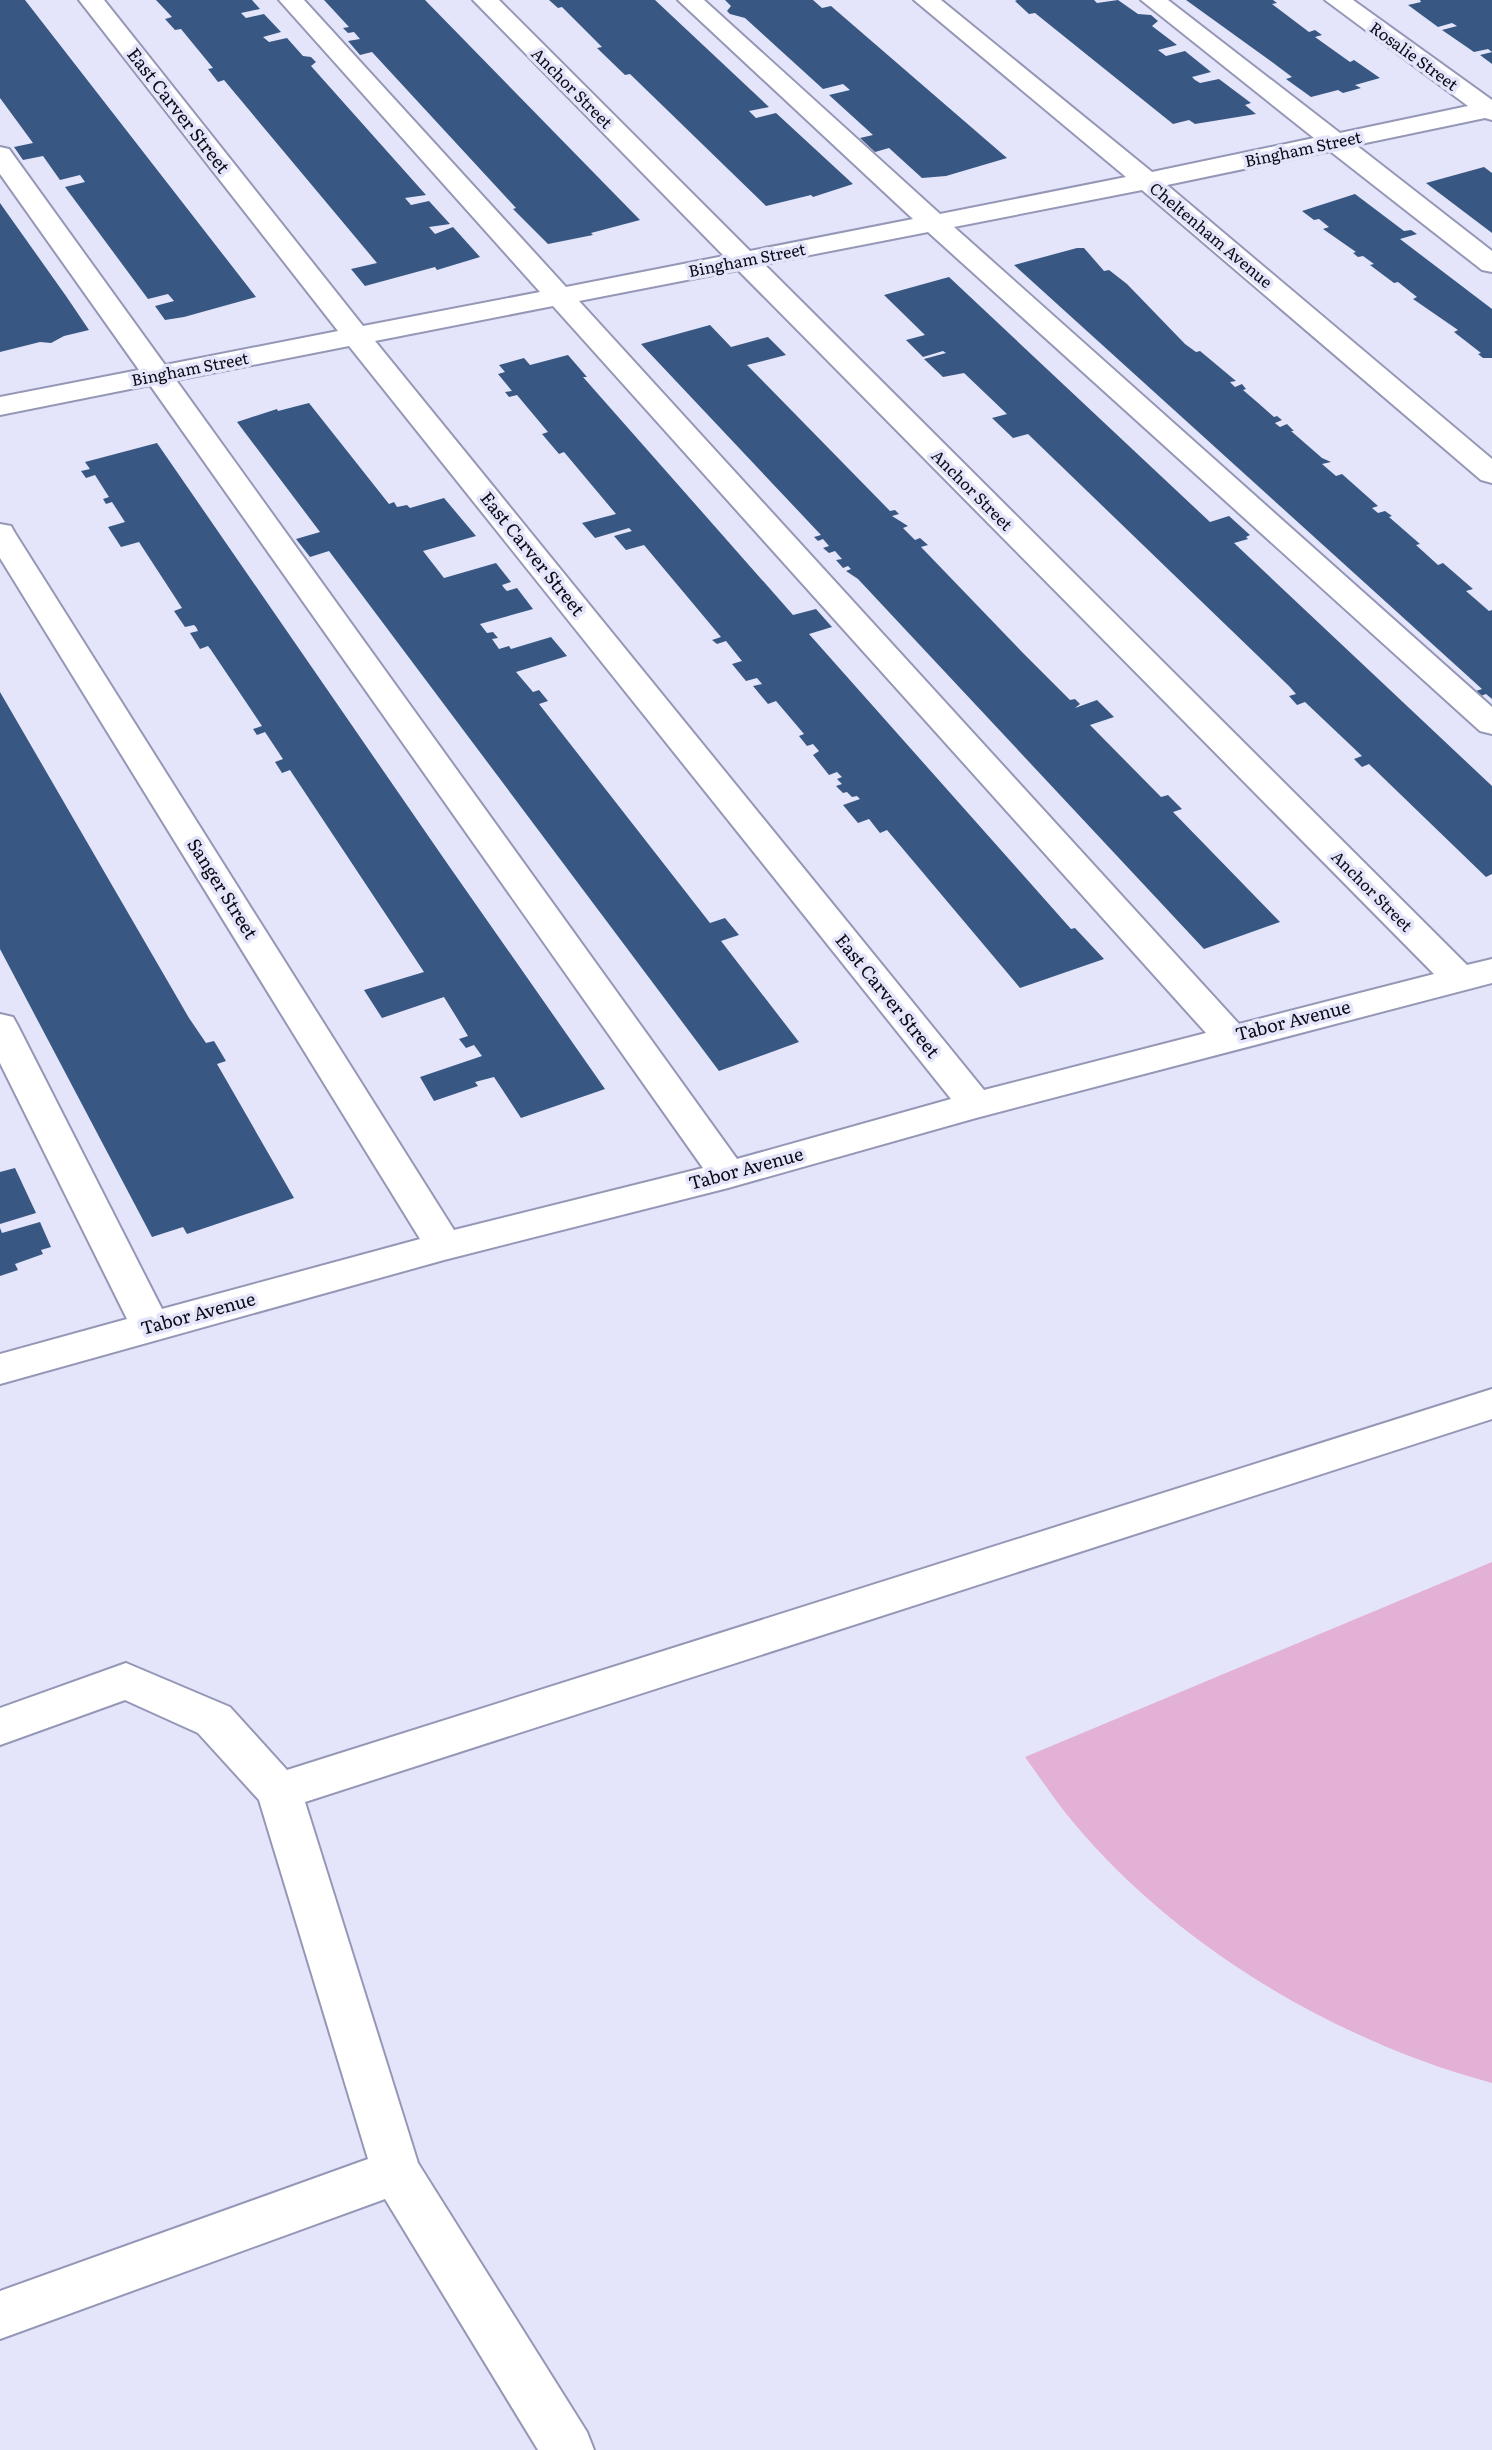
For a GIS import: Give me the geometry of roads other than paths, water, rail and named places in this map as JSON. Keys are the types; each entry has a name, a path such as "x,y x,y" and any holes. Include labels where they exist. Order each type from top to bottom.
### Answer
{"street":[{"name":"East Carver Street","path":"92,0 356,336 976,1105"},
{"path":"291,0 1230,1037"},
{"name":"Anchor Street","path":"485,0 743,261 1476,975"},
{"path":"690,0 1492,724"},
{"name":"Cheltenham Avenue","path":"926,0 1147,181 1492,474"},
{"path":"1153,0 1492,264"},
{"name":"Rosalie Street","path":"1337,0 1491,110"},
{"name":"Bingham Street","path":"0,406 1147,181 1491,110"},
{"path":"0,155 728,1175"},
{"name":"Sanger Street","path":"0,533 444,1246"},
{"name":"Tabor Avenue","path":"0,1368 444,1246 728,1175 1230,1037 1476,975"},
{"path":"0,1026 151,1327"},
{"path":"279,1791 1492,1404"},
{"path":"0,1727 126,1681 214,1720 279,1791 396,2172 568,2450"},
{"path":"0,2315 396,2172"}]}
